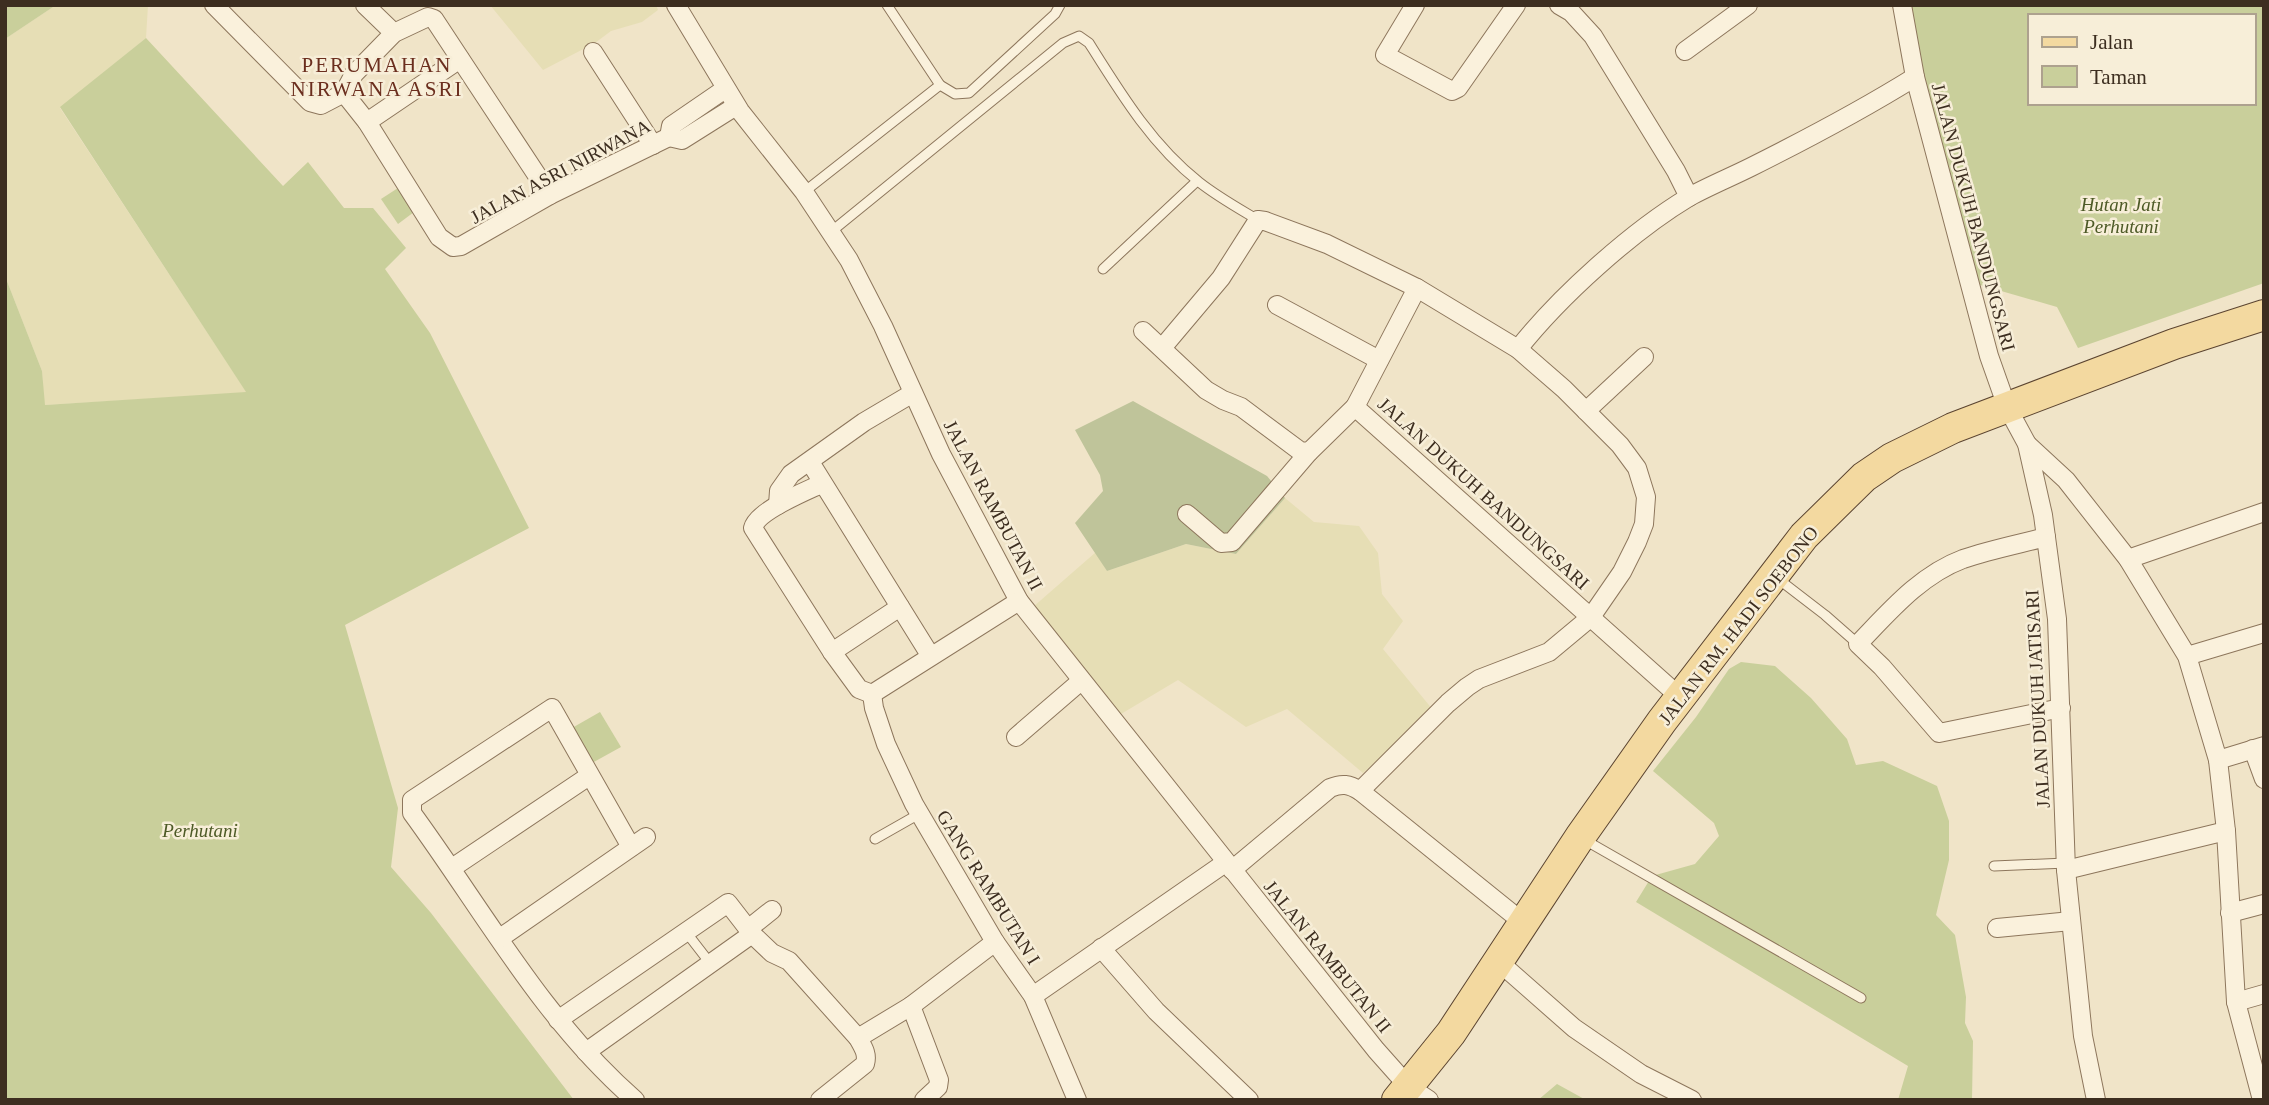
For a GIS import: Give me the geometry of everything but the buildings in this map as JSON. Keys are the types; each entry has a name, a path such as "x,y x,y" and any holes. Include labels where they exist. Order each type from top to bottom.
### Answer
{"main road":[{"name":"JALAN RM. HADI SOEBONO","path":"1411,1095 1580,837 1773,575 1804,536 1840,499 1879,465 1953,428 2174,344 2264,314"}],"street":[{"path":"214,5 310,102 321,105 344,93 354,74 394,33 428,17 434,19 550,195"},
{"path":"365,5 394,33"},
{"name":"JALAN RAMBUTAN II","path":"676,5 736,106 832,231 883,326 941,454 1019,601 1411,1095"},
{"path":"1415,5 1385,55 1452,91 1458,88 1516,5"},
{"path":"1559,5 1571,12 1593,36 1676,171 1689,197"},
{"path":"1685,51 1748,5"},
{"name":"JALAN DUKUH BANDUNGSARI","path":"1902,5 1915,77 1989,356 2007,407"},
{"path":"593,52 661,141 682,140 736,106"},
{"path":"344,93 367,122 460,59"},
{"name":"JALAN DUKUH BANDUNGSARI","path":"1518,349 1596,269 1631,238 1689,197 1834,124 1915,77"},
{"name":"JALAN ASRI NIRWANA","path":"367,122 439,237 453,247 461,246 550,195 661,141 671,127 725,89"},
{"path":"1162,348 1222,278 1258,220"},
{"name":"JALAN DUKUH BANDUNGSARI","path":"1258,220 1327,244 1417,288 1518,349 1564,389 1634,461 1646,497 1644,524 1622,572 1591,617"},
{"name":"JALAN DUKUH BANDUNGSARI","path":"1417,288 1355,407 1681,698"},
{"path":"1277,305 1379,360"},
{"path":"1143,331 1206,390 1241,407 1292,447 1309,452"},
{"path":"1586,411 1644,357"},
{"path":"778,505 779,491 791,474 864,422 913,393"},
{"path":"1187,514 1221,543 1232,542 1309,452 1355,407"},
{"name":"JALAN DUKUH JATISARI","path":"2007,407 2027,444 2046,537 2057,619 2066,867 2083,1036 2096,1100"},
{"name":"JALAN DUKUH JATISARI","path":"2027,444 2066,480 2127,559 2187,656 2218,760 2226,831 2236,1002 2262,1100"},
{"path":"810,462 821,484 930,655"},
{"path":"821,484 778,505 755,522 753,528 832,652 859,689 873,694 930,655 1019,601"},
{"path":"2127,559 2264,512"},
{"path":"2046,537 1962,560 1941,570 1903,598 1858,644 1882,667 1939,733 2062,708"},
{"path":"832,652 900,607"},
{"path":"1360,791 1467,687 1479,679 1549,652 1591,617"},
{"path":"2187,656 2264,633"},
{"path":"1016,737 1082,681"},
{"name":"GANG RAMBUTAN I","path":"873,694 874,708 886,744 919,814 995,942 1033,996 1071,1097"},
{"path":"500,939 639,842 589,776 552,708 412,800 412,813 452,868 500,939 558,1020 635,1100"},
{"path":"2218,760 2259,748 2264,779"},
{"path":"452,868 589,776"},
{"path":"1033,996 1101,948 1228,866 1330,788 1339,784 1350,785 1360,791 1525,924"},
{"path":"2066,867 2226,831"},
{"path":"558,1020 728,903 750,932 772,953 789,961 858,1038 867,1057 864,1064 820,1100"},
{"path":"2230,913 2264,904"},
{"path":"586,1052 710,963 750,932 772,910"},
{"path":"1997,928 2071,920"},
{"path":"858,1038 911,1006 995,942"},
{"path":"1101,948 1156,1011 1249,1100"},
{"path":"1499,962 1574,1028 1642,1074 1692,1100"},
{"path":"2236,1002 2264,994"},
{"path":"911,1006 939,1080 938,1087 924,1100"}],"lane":[{"path":"887,5 940,85 954,94 969,93 1055,14 1060,5"},
{"path":"832,231 1063,43 1079,36 1089,43 1145,128 1197,181 1258,220"},
{"path":"804,192 940,85"},
{"path":"1103,269 1197,181"},
{"path":"1773,575 1858,644"},
{"path":"875,839 919,814"},
{"path":"1580,837 1861,998"},
{"path":"1994,866 2066,867"},
{"path":"686,932 710,963"}],"shaded area":[{"path":"56,5 148,5 146,38 60,108 247,393 44,405 42,371 5,276 5,39"},
{"path":"490,5 656,5 658,10 642,22 611,31 595,43 543,70"},
{"path":"1285,498 1314,522 1359,526 1378,553 1382,594 1403,621 1383,649 1433,710 1363,773 1287,709 1246,727 1178,680 1121,714 1033,607 1096,552 1107,571 1186,544 1236,554"}],"green space":[{"path":"5,5 56,5 5,39"},
{"name":"Hutan Jati Perhutani","path":"1902,5 2264,5 2264,283 2078,348 2057,307 1970,282"},
{"name":"Perhutani","path":"146,38 283,186 308,162 344,208 373,208 406,248 385,269 430,333 529,528 345,625 398,808 391,867 431,913 574,1100 5,1100 5,276 42,371 45,405 246,392 60,107"},
{"path":"398,188 414,212 398,224 381,199"},
{"path":"1133,401 1267,476 1285,498 1236,554 1186,544 1107,571 1075,523 1103,491 1100,475 1075,430"},
{"path":"1741,662 1775,666 1811,698 1847,739 1856,765 1883,761 1937,786 1949,821 1949,860 1936,915 1955,935 1966,997 1965,1023 1973,1041 1972,1100 1898,1100 1908,1066 1636,902 1652,876 1695,864 1719,836 1714,823 1653,771 1696,717 1729,669"},
{"path":"600,712 621,747 592,763 572,728"},
{"path":"1557,1084 1586,1100 1538,1100"}],"district":[{"name":"PERUMAHAN NIRWANA ASRI","path":"377,77"}]}
